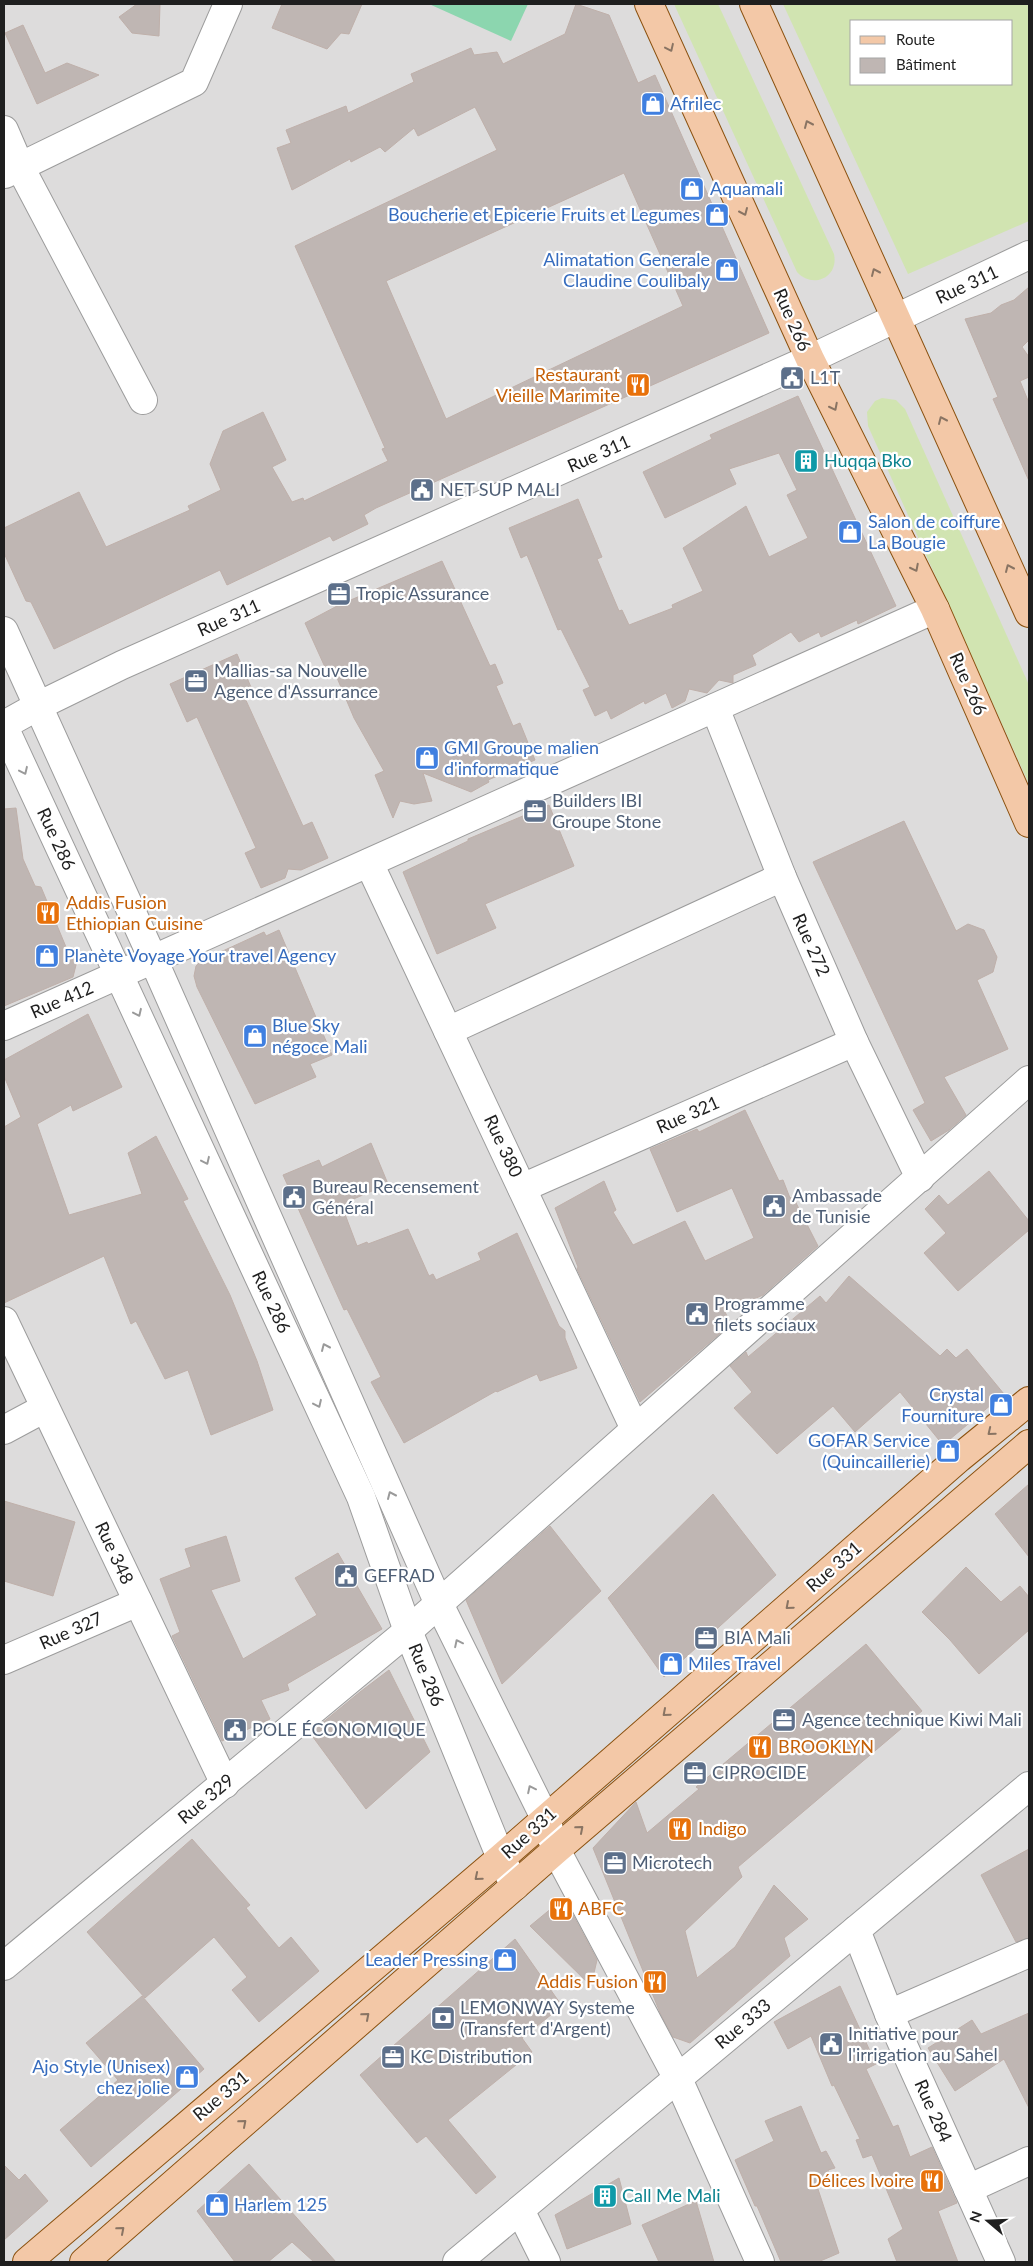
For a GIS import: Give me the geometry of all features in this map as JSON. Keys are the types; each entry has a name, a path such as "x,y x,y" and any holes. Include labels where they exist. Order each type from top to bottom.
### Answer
{"main road":[{"name":"Rue 266","path":"649,4 810,359 936,610 1029,822"},
{"path":"757,5 1029,613"},
{"name":"Rue 331","path":"27,2262 501,1858 959,1458 1029,1401"},
{"name":"Rue 331","path":"84,2262 556,1850 1029,1444"}],"street":[{"path":"12,170 194,82 228,4"},
{"path":"4,130 12,170 143,400"},
{"name":"Rue 311","path":"4,726 38,706 122,665 810,359 1029,255"},
{"name":"Rue 412","path":"4,1026 936,610"},
{"path":"4,631 153,959 439,1604 545,1818 556,1850 678,2079 760,2262"},
{"name":"Rue 272","path":"716,708 782,877 854,1042 920,1178"},
{"name":"Rue 286","path":"4,726 361,1497 408,1631 501,1858 515,1886"},
{"name":"Rue 380","path":"369,863 635,1429"},
{"path":"448,1031 782,877"},
{"name":"Rue 321","path":"522,1188 854,1042"},
{"name":"Rue 329","path":"4,1966 408,1631 1029,1080"},
{"name":"Rue 348","path":"4,1321 225,1784"},
{"path":"4,1430 45,1408"},
{"name":"Rue 327","path":"4,1660 138,1602"},
{"name":"Rue 333","path":"457,2262 1029,1786"},
{"name":"Rue 284","path":"856,1930 889,2014 1001,2262"},
{"path":"889,2014 1029,1953"},
{"path":"968,2189 1029,2161"},
{"path":"520,2210 546,2262"}],"shaded area":[{"path":"4,4 1029,4 1029,2262 4,2262"}],"green space":[{"path":"429,4 528,4 511,41"},
{"path":"674,4 718,4 834,254 832,269 823,278 810,280 797,272"},
{"path":"783,4 1029,4 1029,221 908,274"},
{"path":"882,398 896,400 905,409 1029,685 1029,784 868,426 867,412 875,401"}],"building":[{"path":"137,4 160,4 159,36 132,33 119,17"},
{"path":"282,4 362,4 349,34 341,33 327,49 272,28"},
{"path":"576,4 609,15 638,83 655,75 769,333 376,508 364,515 368,524 333,541 330,536 227,585 220,570 54,649 31,602 26,601 4,553 4,528 79,492 106,547 190,510 188,506 221,490 210,464 223,431 263,412 286,460 272,467 292,502 303,498 304,501 388,461 382,449 385,448 295,246 497,150 475,107 418,136 414,128 385,152 380,147 351,162 350,159 292,190 277,148 291,143 286,130 346,106 348,113 414,82 411,74 471,48 474,55 497,52 503,64 565,34","holes":["624,173 683,306 446,419 386,281"]},
{"path":"23,25 45,73 67,63 99,75 37,104 5,33"},
{"path":"1029,287 1029,340 1022,347 1029,357 1029,377 1020,381 1029,403 1029,481 993,399 998,397 965,319 991,313 1001,305 1014,300"},
{"path":"798,396 896,606 858,624 857,620 821,637 819,632 799,642 791,632 752,655 756,665 733,675 733,683 719,680 707,693 689,689 685,701 672,708 666,693 645,704 644,701 611,719 607,710 595,716 583,690 590,687 561,629 558,630 527,555 521,558 509,528 578,499 602,557 597,559 619,611 622,610 629,625 673,608 672,605 703,591 683,548 746,506 769,557 808,538 787,495 797,490 779,453 729,469 736,484 665,518 643,472 712,439 710,435"},
{"path":"442,561 490,666 495,664 503,683 496,686 513,726 520,723 535,760 488,780 489,782 471,792 423,773 432,801 414,804 400,801 393,818 375,775 384,771 354,718 335,673 329,676 305,623 339,605"},
{"path":"237,654 253,692 244,696 303,826 312,822 328,858 301,870 288,869 285,878 261,888 245,853 256,848 197,717 187,722 170,684"},
{"path":"549,805 574,866 485,904 496,928 437,954 403,872 468,841 468,839"},
{"path":"16,808 23,859 35,886 41,887 66,947 77,961 73,977 4,1006 4,809"},
{"path":"904,821 956,931 968,924 984,930 997,957 993,972 977,980 1008,1049 944,1077 966,1115 949,1130 931,1141 913,1110 925,1103 813,862"},
{"path":"279,930 332,1055 310,1064 316,1077 255,1104 197,987 194,976 196,966 201,961 264,932 266,936"},
{"path":"88,1014 122,1087 73,1111 71,1105 37,1124 69,1215 142,1194 128,1153 156,1136 188,1199 183,1201 230,1295 257,1361 273,1410 211,1435 188,1370 165,1379 136,1321 131,1324 104,1256 4,1303 4,1127 21,1117 4,1076 4,1060"},
{"path":"745,1110 779,1181 783,1180 790,1198 793,1197 818,1246 763,1295 725,1312 731,1324 640,1402 577,1269 578,1267 555,1208 604,1181 616,1210 613,1212 633,1245 685,1221 705,1261 754,1238 732,1188 677,1212 650,1149 697,1129 699,1132"},
{"path":"371,1143 388,1184 349,1201 351,1205 343,1209 357,1246 367,1242 368,1244 408,1229 429,1276 433,1274 436,1280 481,1260 478,1253 517,1233 559,1326 565,1331 565,1338 577,1368 540,1381 537,1374 496,1391 404,1443 371,1382 381,1377 347,1309 344,1310 283,1175 319,1160 322,1167"},
{"path":"989,1171 1029,1221 1029,1230 958,1291 924,1253 946,1233 925,1209 939,1195 948,1205"},
{"path":"849,1276 940,1356 947,1349 956,1358 967,1349 1004,1394 943,1445 900,1392 855,1432 833,1406 777,1454 734,1408 752,1392 730,1366 746,1352 748,1357 820,1296 826,1303"},
{"path":"1029,1484 1029,1557 995,1514"},
{"path":"713,1494 776,1575 664,1677 608,1598"},
{"path":"4,1501 75,1522 53,1596 4,1581"},
{"path":"550,1526 601,1591 502,1684 466,1600"},
{"path":"226,1536 240,1581 211,1590 243,1659 317,1615 295,1578 338,1553 382,1629 287,1684 289,1690 261,1700 270,1719 222,1741 172,1636 180,1632 160,1579 191,1567 185,1549"},
{"path":"966,1567 1001,1602 1020,1586 1029,1597 1029,1630 979,1674 950,1640 922,1612"},
{"path":"866,1644 922,1711 738,1867 742,1877 685,1931 697,1978 735,1947 774,1885 808,1919 784,1938 790,1956 690,2043 673,2037 661,2015 593,1848 636,1802 647,1833 699,1789 696,1787"},
{"path":"389,1670 430,1752 366,1809 310,1733"},
{"path":"192,1839 250,1905 246,1908 279,1948 291,1937 319,1971 259,2022 232,1990 247,1977 214,1937 145,1998 87,1932"},
{"path":"1029,1849 1029,1938 1016,1942 981,1875"},
{"path":"564,1898 597,1960 591,1986 530,1926"},
{"path":"515,1939 562,2006 522,2038 532,2052 448,2120 496,2177 476,2194 426,2136 417,2143 360,2075"},
{"path":"840,1986 876,2064 866,2069 893,2127 898,2125 910,2157 932,2147 957,2203 938,2211 958,2262 897,2262 888,2239 903,2229 872,2155 863,2158 856,2140 860,2139 834,2085 832,2086 811,2036 788,2049 774,2022"},
{"path":"142,1996 204,2069 91,2167 60,2130 118,2080 86,2043"},
{"path":"1029,2013 1029,2108 1004,2059 955,2091 928,2048 972,2020 981,2034"},
{"path":"801,2106 821,2153 826,2151 835,2168 828,2170 831,2177 816,2183 839,2253 818,2262 781,2262 735,2160 774,2141 765,2121"},
{"path":"249,2164 336,2262 314,2262 292,2242 268,2262 235,2262 197,2211"},
{"path":"4,2165 19,2180 25,2174 48,2201 4,2240"},
{"name":"Call Me Mali","path":"619,2178 631,2224 567,2249 555,2215"},
{"path":"696,2201 714,2262 659,2262 642,2225"}],"place":[{"name":"Afrilec","path":"653,104"},
{"name":"Aquamali","path":"692,189"},
{"name":"Boucherie et Epicerie Fruits et Legumes","path":"717,215"},
{"name":"Alimatation Generale Claudine Coulibaly","path":"727,270"},
{"name":"L1T","path":"792,378"},
{"name":"Restaurant Vieille Marimite","path":"638,385"},
{"name":"Huqqa Bko","path":"806,461"},
{"name":"NET SUP MALI","path":"422,490"},
{"name":"Salon de coiffure La Bougie","path":"850,532"},
{"name":"Tropic Assurance","path":"339,594"},
{"name":"Mallias-sa Nouvelle Agence d'Assurrance","path":"196,681"},
{"name":"GMI Groupe malien d'informatique","path":"427,758"},
{"name":"Builders IBI Groupe Stone","path":"535,811"},
{"name":"Addis Fusion Ethiopian Cuisine","path":"48,913"},
{"name":"Planète Voyage Your travel Agency","path":"47,956"},
{"name":"Blue Sky négoce Mali","path":"255,1036"},
{"name":"Bureau Recensement Général","path":"294,1197"},
{"name":"Ambassade de Tunisie","path":"774,1206"},
{"name":"Programme filets sociaux","path":"697,1314"},
{"name":"Crystal Fourniture","path":"1001,1405"},
{"name":"GOFAR Service (Quincaillerie)","path":"948,1451"},
{"name":"GEFRAD","path":"346,1576"},
{"name":"BIA Mali","path":"706,1638"},
{"name":"Miles Travel","path":"671,1664"},
{"name":"Agence technique Kiwi Mali","path":"784,1720"},
{"name":"POLE ÉCONOMIQUE","path":"235,1730"},
{"name":"BROOKLYN","path":"760,1747"},
{"name":"CIPROCIDE","path":"695,1773"},
{"name":"Indigo","path":"680,1829"},
{"name":"Microtech","path":"615,1863"},
{"name":"ABFC","path":"561,1909"},
{"name":"Leader Pressing","path":"505,1960"},
{"name":"Addis Fusion","path":"655,1982"},
{"name":"LEMONWAY Systeme (Transfert d'Argent)","path":"443,2018"},
{"name":"Initiative pour l'irrigation au Sahel","path":"831,2044"},
{"name":"KC Distribution","path":"393,2057"},
{"name":"Ajo Style (Unisex) chez jolie","path":"187,2077"},
{"name":"Délices Ivoire","path":"932,2181"},
{"name":"Call Me Mali","path":"605,2196"},
{"name":"Harlem 125","path":"217,2205"}]}
